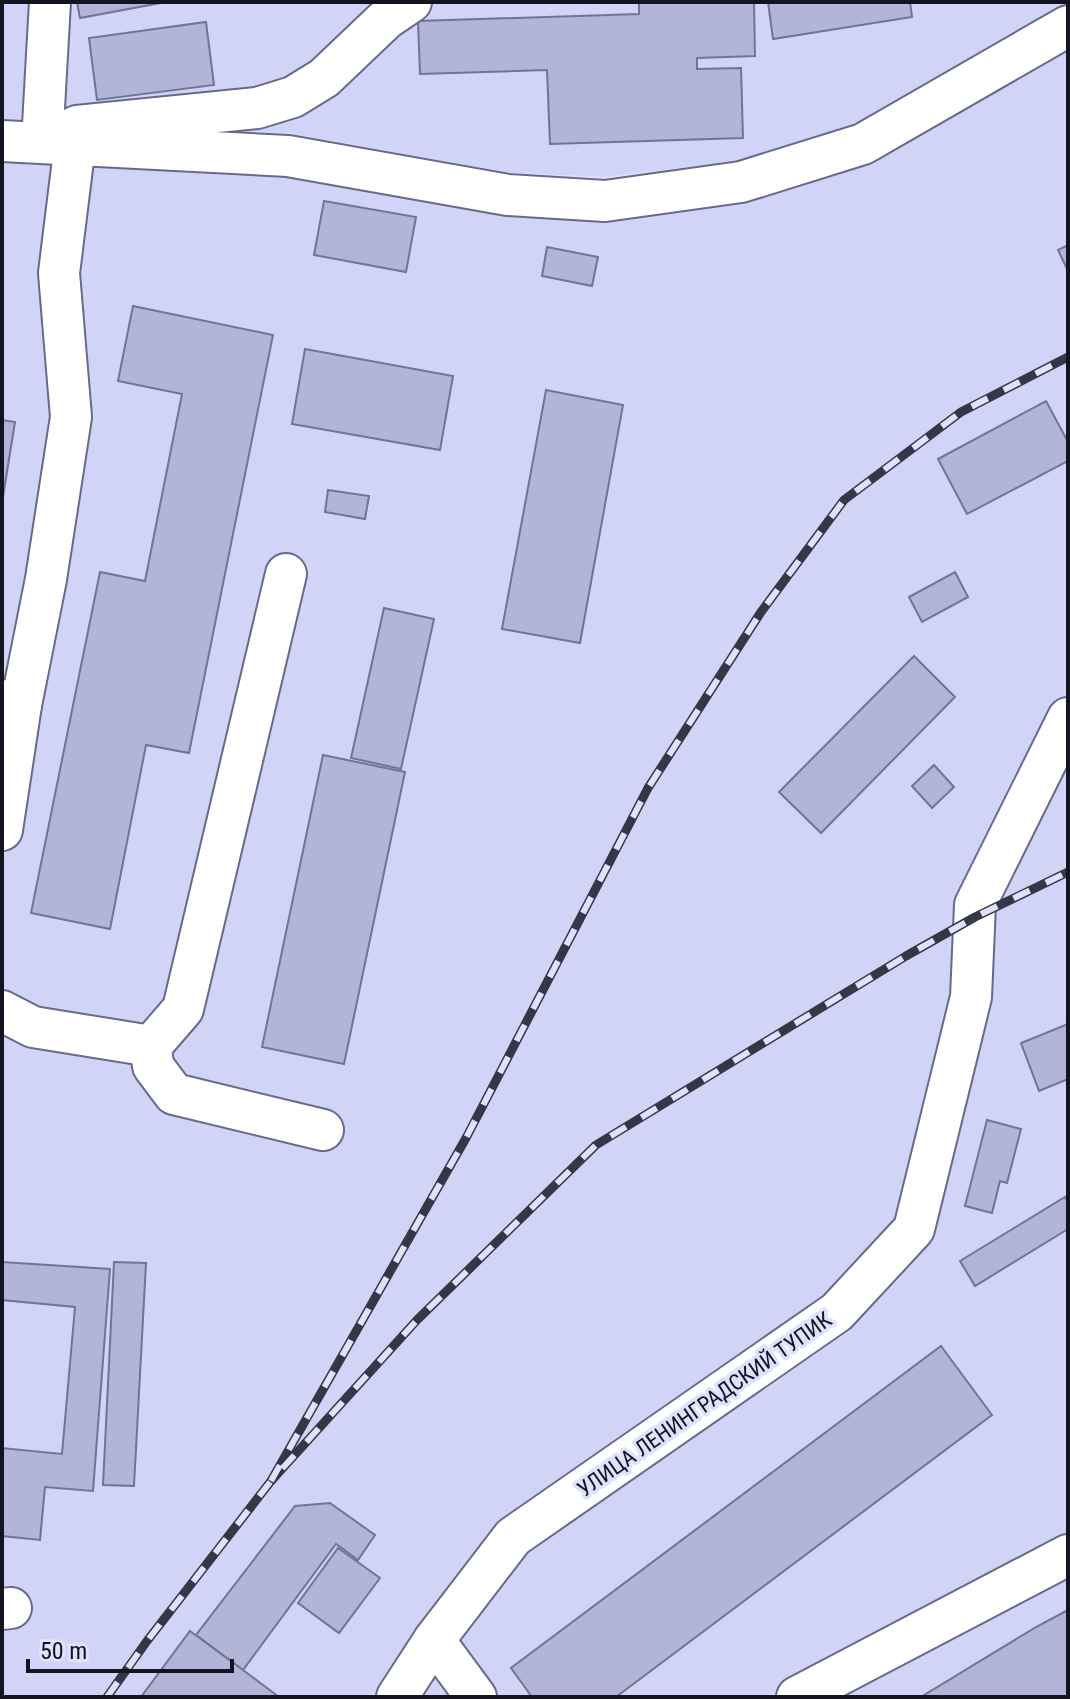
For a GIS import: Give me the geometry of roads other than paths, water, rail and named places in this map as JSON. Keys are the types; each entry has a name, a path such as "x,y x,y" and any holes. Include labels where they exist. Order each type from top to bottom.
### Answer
{"street":[{"path":"2,830 12,703 46,579 71,417 59,273 59,143 50,2"},
{"path":"59,143 77,126 257,108 293,97 324,78 386,19 411,2"},
{"path":"2,141 288,156 508,195 605,201 741,182 863,144 1068,26"},
{"path":"286,574 183,1009 151,1046 153,1066 174,1094 323,1130"},
{"name":"УЛИЦА ЛЕНИНГРАДСКИЙ ТУПИК","path":"397,1697 434,1640 513,1537 837,1312 914,1229 971,997 975,905 1068,718"},
{"path":"2,1011 33,1027 151,1046"},
{"path":"797,1697 1068,1555"},
{"path":"434,1640 476,1697"}],"railway":[{"path":"271,1481 466,1138 648,788 761,612 844,500 961,412 1068,357"},
{"path":"107,1697 271,1481 417,1320 596,1145 906,956 975,917 1068,872"}]}
